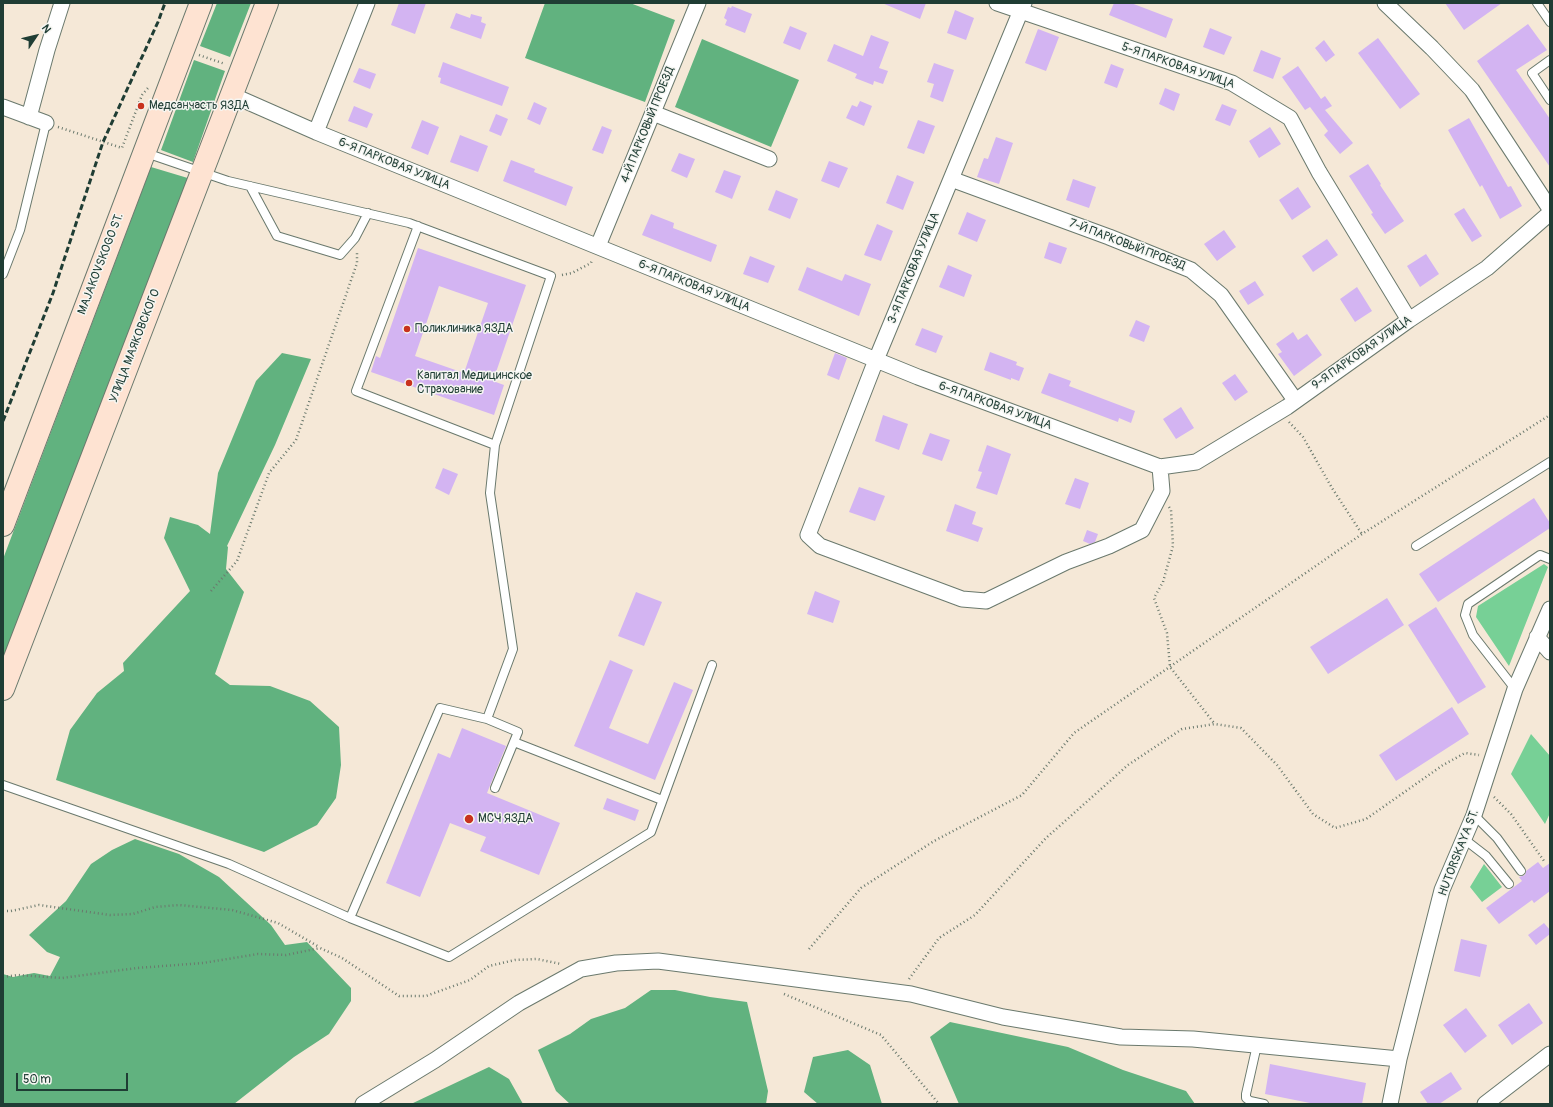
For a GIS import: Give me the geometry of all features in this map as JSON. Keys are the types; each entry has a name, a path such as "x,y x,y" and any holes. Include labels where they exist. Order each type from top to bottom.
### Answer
{"main road":[{"name":"MAJAKOVSKOGO ST.","path":"3,525 143,152 201,3"},
{"name":"УЛИЦА МАЯКОВСКОГО","path":"3,689 267,3"}],"street":[{"path":"29,117 47,50 62,3"},
{"path":"316,132 367,3"},
{"name":"4-Й ПАРКОВЫЙ ПРОЕЗД","path":"598,246 698,3"},
{"name":"5-Я ПАРКОВАЯ УЛИЦА","path":"997,3 1022,7 1232,83 1290,118 1319,172 1409,320"},
{"path":"1385,3 1432,48 1472,90 1550,209"},
{"name":"3-Я ПАРКОВАЯ УЛИЦА","path":"1022,7 876,360 808,534 820,546 827,549 962,599 986,600 1066,562 1109,546 1142,530 1162,491"},
{"name":"6-Я ПАРКОВАЯ УЛИЦА","path":"232,95 316,132 918,378 1160,467"},
{"path":"3,107 46,123"},
{"path":"653,112 769,159"},
{"name":"7-Й ПАРКОВЫЙ ПРОЕЗД","path":"951,179 1109,236 1191,270 1221,295 1295,400"},
{"name":"9-Я ПАРКОВАЯ УЛИЦА","path":"1160,467 1196,462 1280,411 1409,320 1487,268 1550,213"},
{"path":"1160,467 1162,491"},
{"name":"HUTORSKAYA ST.","path":"1390,1104 1399,1059 1442,890 1474,815 1515,689 1550,609"},
{"path":"1537,637 1550,652"},
{"path":"364,1104 435,1060 519,1003 581,969 616,963 658,961 900,992 1003,1017 1122,1037 1193,1039 1399,1059"},
{"path":"1485,1104 1550,1054"}],"lane":[{"path":"1537,3 1550,22"},
{"path":"1550,60 1532,73 1550,100"},
{"path":"3,274 20,230 46,123"},
{"path":"143,152 228,181 409,223 551,276 495,445 490,493 513,649 487,719"},
{"path":"250,186 277,236 340,255 355,238 368,213"},
{"path":"418,226 356,390 495,445"},
{"path":"1416,546 1550,462"},
{"path":"1515,689 1473,635 1464,615 1468,604 1540,555 1550,559"},
{"path":"3,785 229,864 350,918 449,957 651,832 712,665"},
{"path":"350,918 440,708 487,719 518,732 495,788"},
{"path":"514,742 662,800"},
{"path":"1474,815 1497,838 1522,871"},
{"path":"1464,840 1486,856 1509,884"},
{"path":"1257,1045 1246,1098 1250,1101 1264,1104"}],"path":[{"path":"46,123 122,148 142,95"},
{"path":"212,591 237,561 269,472 296,440 358,263 355,238"},
{"path":"551,276 572,273 591,263 598,246"},
{"path":"1280,411 1303,437 1332,488 1362,534"},
{"path":"809,949 861,888 934,841 1022,795 1074,733 1362,534 1550,415"},
{"path":"1162,491 1171,510 1173,546 1163,582 1154,598 1167,633 1170,667 1215,724"},
{"path":"900,992 939,938 975,915 1046,838 1128,765 1182,729 1215,724 1241,728 1277,765 1313,814 1335,828 1366,820 1443,765 1465,753 1492,759"},
{"path":"1484,786 1510,814 1544,861"},
{"path":"3,911 11,911 39,905 110,915 133,914 155,906 179,905 224,910 278,923 320,948 342,958 399,996 426,996 470,980 489,966 515,960 537,959 557,962 581,969"},
{"path":"3,977 18,975 62,978 137,968 203,963 258,954 286,955 320,948"},
{"path":"780,992 881,1035 939,1104"}],"green space":[{"path":"217,3 251,3 230,57 200,46"},
{"path":"545,3 630,3 675,20 645,102 525,58"},
{"path":"702,39 799,80 771,147 675,107"},
{"path":"194,60 225,71 193,162 161,150"},
{"path":"151,167 191,179 3,662 3,559"},
{"path":"282,353 311,359 275,445 227,546 226,569 244,592 215,674 230,685 270,686 310,701 339,727 341,765 336,798 317,825 264,852 56,780 70,730 97,693 124,671 123,663 190,591 164,538 170,517 198,525 210,534 218,473 256,381"},
{"path":"1544,564 1548,567 1509,666 1476,617 1478,606"},
{"path":"1531,734 1550,756 1550,813 1545,824 1511,774"},
{"path":"135,839 179,854 219,877 271,925 285,945 307,942 351,988 351,1001 329,1034 294,1057 234,1104 3,1104 3,974 13,977 34,973 50,976 60,957 47,952 29,935 66,901 91,864 112,850"},
{"path":"1484,864 1502,887 1482,902 1470,887"},
{"path":"651,990 675,990 747,1002 768,1091 766,1104 570,1104 556,1091 538,1050 570,1034 591,1019 625,1008"},
{"path":"950,1022 1068,1047 1123,1070 1186,1091 1195,1104 959,1104 930,1037"},
{"path":"848,1050 870,1065 882,1104 818,1104 804,1092 813,1057"},
{"path":"489,1067 509,1079 523,1104 411,1104"}],"building":[{"path":"399,3 426,3 415,34 391,25"},
{"path":"882,3 926,3 920,19"},
{"path":"1114,3 1131,3 1173,19 1166,38 1109,15"},
{"path":"1445,3 1502,3 1464,30"},
{"path":"732,6 752,14 745,33 725,25 727,20 724,18 728,7 731,8"},
{"path":"955,10 974,18 966,40 947,33"},
{"path":"456,13 470,18 471,14 482,17 481,22 486,24 481,39 450,28"},
{"path":"1528,24 1547,50 1516,70 1550,119 1550,167 1477,61"},
{"path":"790,26 807,33 800,50 783,43"},
{"path":"1210,28 1232,37 1224,55 1203,47"},
{"path":"1038,29 1059,37 1046,71 1025,63"},
{"path":"871,35 889,42 879,68 888,71 883,84 874,81 873,85 855,78 857,74 827,61 834,44 863,56"},
{"path":"1378,38 1420,94 1400,109 1358,53"},
{"path":"1324,40 1335,55 1326,62 1315,48"},
{"path":"1261,50 1281,58 1273,79 1253,71"},
{"path":"443,62 509,87 502,106 440,83 441,78 438,77"},
{"path":"934,63 954,70 943,102 930,97 934,84 927,82"},
{"path":"1111,64 1124,69 1117,88 1104,83"},
{"path":"1298,66 1321,99 1325,96 1332,106 1325,110 1353,143 1340,154 1324,135 1328,131 1310,107 1305,110 1282,77"},
{"path":"359,68 376,74 370,89 353,82"},
{"path":"1165,88 1180,94 1174,111 1159,104"},
{"path":"860,101 872,106 864,126 846,118 852,105 857,107"},
{"path":"534,102 547,108 540,125 527,119"},
{"path":"1222,104 1237,110 1230,126 1215,120"},
{"path":"354,106 373,114 367,128 348,121"},
{"path":"496,114 508,119 501,136 489,131"},
{"path":"1469,118 1508,187 1511,186 1522,206 1500,219 1482,185 1480,187 1448,130"},
{"path":"422,120 439,127 428,155 411,148"},
{"path":"918,120 935,126 924,154 907,148"},
{"path":"602,126 612,130 603,154 592,150"},
{"path":"1270,127 1281,144 1259,158 1249,141"},
{"path":"460,135 488,146 478,172 450,162"},
{"path":"996,137 1013,143 999,184 977,177 984,158 988,159"},
{"path":"679,153 695,159 687,178 671,171"},
{"path":"511,160 535,169 534,172 573,187 566,206 503,181"},
{"path":"829,161 848,168 839,188 821,181"},
{"path":"1368,164 1404,221 1385,234 1371,214 1373,213 1349,176"},
{"path":"724,170 741,176 732,199 715,192"},
{"path":"897,175 914,182 903,210 886,203"},
{"path":"1073,179 1096,187 1089,208 1066,200"},
{"path":"1298,187 1311,207 1292,220 1279,200"},
{"path":"776,190 798,199 790,219 768,210"},
{"path":"1464,208 1482,236 1472,242 1454,214"},
{"path":"967,212 986,220 977,242 958,234"},
{"path":"651,214 674,223 673,228 717,245 711,262 642,235"},
{"path":"877,224 893,231 881,261 864,255"},
{"path":"1224,230 1236,247 1217,261 1204,244"},
{"path":"1327,239 1338,255 1313,272 1302,256"},
{"path":"1049,242 1067,248 1061,264 1044,258"},
{"name":"Поликлиника ЯЗДА","path":"418,248 526,285 493,381 504,385 494,415 371,372 376,356 380,358","holes":["439,286 488,303 464,373 415,356"]},
{"path":"1426,254 1439,274 1420,287 1407,266"},
{"path":"750,256 775,266 768,283 743,274"},
{"path":"948,265 972,275 964,297 939,287"},
{"path":"807,267 842,281 845,274 871,284 859,316 798,290"},
{"path":"1255,281 1264,295 1248,305 1239,291"},
{"path":"1357,287 1372,311 1355,322 1340,299"},
{"path":"1136,320 1150,326 1144,342 1129,336"},
{"path":"922,328 943,336 936,353 915,345"},
{"path":"1293,332 1298,340 1307,334 1322,355 1294,376 1278,354 1282,352 1276,344"},
{"path":"990,352 1017,362 1016,365 1024,368 1019,381 1011,378 1011,380 984,370"},
{"path":"835,353 847,358 839,380 827,375"},
{"path":"1049,373 1071,381 1069,386 1135,411 1131,423 1119,418 1118,422 1041,393"},
{"path":"1235,374 1248,392 1235,401 1222,383"},
{"path":"1181,407 1194,428 1176,439 1163,419"},
{"path":"883,415 908,424 899,450 875,441"},
{"path":"930,433 950,440 942,461 922,454"},
{"path":"987,445 1011,454 997,495 976,488 982,472 978,471"},
{"path":"443,468 458,474 449,495 435,488"},
{"path":"1075,478 1089,483 1080,509 1065,504"},
{"path":"859,487 885,496 875,521 849,512"},
{"path":"1534,498 1550,523 1550,528 1438,602 1419,574"},
{"path":"955,504 976,512 972,524 983,528 978,542 946,531"},
{"path":"1087,530 1098,534 1095,542 1090,544 1083,541"},
{"path":"815,591 840,601 833,623 807,614"},
{"path":"636,592 662,602 644,646 618,636"},
{"path":"1387,598 1404,625 1328,674 1310,647"},
{"path":"1436,607 1486,687 1458,704 1408,625"},
{"path":"610,660 633,670 609,728 648,744 674,682 693,690 655,780 574,746"},
{"path":"1452,707 1469,734 1396,781 1379,755"},
{"path":"462,728 506,746 487,793 560,823 539,875 480,851 486,837 450,823 420,897 386,883 438,753 450,758"},
{"path":"607,798 639,810 635,821 603,809"},
{"path":"1538,862 1543,868 1550,863 1550,891 1534,903 1532,900 1499,924 1486,908 1522,881 1519,877 1525,875 1526,871"},
{"path":"1544,923 1550,930 1550,934 1536,945 1528,935"},
{"path":"1461,939 1487,945 1480,977 1454,971"},
{"path":"1529,1003 1543,1023 1512,1045 1498,1025"},
{"path":"1466,1008 1487,1036 1465,1053 1443,1025"},
{"path":"1270,1064 1366,1083 1362,1104 1315,1104 1265,1094"},
{"path":"1451,1072 1462,1089 1439,1104 1428,1104 1420,1092"}],"railway":[{"path":"3,421 53,293 103,142 158,22 165,3"}],"place":[{"name":"Медсанчасть ЯЗДА","path":"141,106"},
{"name":"Поликлиника ЯЗДА","path":"407,329"},
{"name":"Капитал Медицинское Страхование","path":"409,383"},
{"name":"МСЧ ЯЗДА","path":"469,819"}]}
